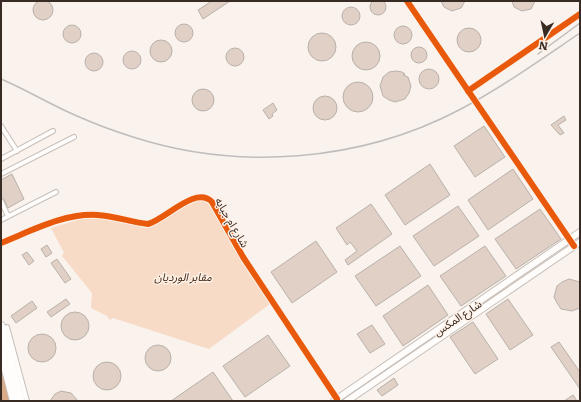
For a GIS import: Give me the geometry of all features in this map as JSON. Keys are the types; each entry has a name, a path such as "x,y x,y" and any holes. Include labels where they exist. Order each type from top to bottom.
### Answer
{"highway":[{"path":"4,327 21,401"},
{"path":"1,350 14,401"}],"main road":[{"name":"شارع المكس","path":"336,400 580,232"},
{"name":"شارع المكس","path":"347,401 580,242"}],"street":[{"path":"407,1 574,246"},
{"path":"468,91 580,14"},
{"path":"1,126 17,151"},
{"path":"1,159 53,131"},
{"path":"1,174 74,137"},
{"path":"1,220 56,192"},
{"name":"شارع ام جبابه","path":"1,243 56,221 84,215 111,216 148,224 195,197 204,196 212,202 243,257 336,400"},
{"path":"1,201 8,216"},
{"path":"4,327 27,401"}],"green space":[{"name":"مقابر الورديان","path":"197,199 207,200 270,304 209,349 113,318 110,320 107,316 91,308 92,293 62,256 64,253 51,228 84,218 98,218 148,226"}],"shaded area":[{"path":"1,366 10,401 1,401"}],"building":[{"path":"378,-1 384,1 386,7 384,13 378,15 372,13 370,7 372,1"},
{"path":"39,0 47,0 53,6 53,14 47,20 39,20 33,14 33,6"},
{"path":"212,1 230,1 203,19 198,10"},
{"path":"441,1 465,1 461,8 452,11 444,7"},
{"path":"512,1 535,1 531,9 522,11 514,7"},
{"path":"351,7 357,10 360,16 357,22 351,25 345,22 342,16 345,10"},
{"path":"184,24 190,27 193,33 190,39 184,42 178,39 175,33 178,27"},
{"path":"72,25 78,28 81,34 78,40 72,43 66,40 63,34 66,28"},
{"path":"403,26 409,29 412,35 409,41 403,44 397,41 394,35 397,29"},
{"path":"469,28 478,31 481,40 478,49 469,52 460,49 457,40 460,31"},
{"path":"322,33 332,37 336,47 332,57 322,61 312,57 308,47 312,37"},
{"path":"161,40 169,43 172,51 169,59 161,62 153,59 150,51 153,43"},
{"path":"366,42 376,46 380,56 376,66 366,70 356,66 352,56 356,46"},
{"path":"419,47 426,52 427,55 422,62 419,63 412,58 411,55 416,48"},
{"path":"235,48 241,51 244,57 241,63 235,66 229,63 226,57 229,51"},
{"path":"132,51 138,54 141,60 138,66 132,69 126,66 123,60 126,54"},
{"path":"94,53 100,56 103,62 100,68 94,71 88,68 85,62 88,56"},
{"path":"425,69 433,69 439,75 439,83 433,89 425,89 419,83 419,75"},
{"path":"389,72 402,72 405,74 403,75 408,77 411,86 405,99 395,102 383,96 380,86 383,77"},
{"path":"358,82 369,86 373,97 369,108 358,112 347,108 343,97 347,86"},
{"path":"203,89 211,92 214,100 211,108 203,111 195,108 192,100 195,92"},
{"path":"325,96 334,99 337,108 334,117 325,120 316,117 313,108 316,99"},
{"path":"273,103 277,110 269,119 263,110"},
{"path":"564,116 566,120 558,125 564,133 560,135 551,125"},
{"path":"484,126 505,157 475,177 454,146"},
{"path":"430,164 450,195 405,225 385,195"},
{"path":"513,169 533,199 488,230 468,200"},
{"path":"12,174 24,199 8,208 4,199 1,198 1,180"},
{"path":"371,204 392,234 348,265 345,260 357,251 350,242 347,245 336,228"},
{"path":"458,206 479,236 434,266 413,236"},
{"path":"540,209 561,239 516,269 495,239"},
{"path":"316,241 337,272 292,303 271,272"},
{"path":"47,245 52,253 46,257 41,249"},
{"path":"400,246 421,276 376,306 355,276"},
{"path":"485,246 506,276 461,306 440,276"},
{"path":"27,252 34,261 29,265 22,255"},
{"path":"57,259 71,279 65,283 51,263"},
{"path":"569,279 580,282 580,308 572,311 561,309 554,297 557,286"},
{"path":"428,285 448,315 403,346 383,316"},
{"path":"66,299 70,304 51,317 47,312"},
{"path":"508,299 533,335 510,350 486,314"},
{"path":"32,301 37,308 16,323 11,316"},
{"path":"75,312 85,316 89,326 85,336 75,340 65,336 61,326 65,316"},
{"path":"473,322 498,359 475,374 450,337"},
{"path":"372,325 385,344 370,353 357,334"},
{"path":"42,334 52,338 56,348 52,358 42,362 32,358 28,348 32,338"},
{"path":"268,335 290,366 245,397 223,366"},
{"path":"559,342 580,372 580,389 551,347"},
{"path":"158,345 167,349 171,358 167,367 158,371 149,367 145,358 149,349"},
{"path":"107,362 117,366 121,376 117,386 107,390 97,386 93,376 97,366"},
{"path":"213,372 233,401 171,401"},
{"path":"394,378 398,385 382,396 377,390"},
{"path":"61,391 71,393 78,401 50,401 55,394"},
{"path":"573,395 577,401 564,401"}],"railway":[{"path":"538,54 580,23"},
{"path":"1,79 67,112 91,122 133,137 173,148 214,154 256,157 298,156 340,150 381,141 421,127 459,110 490,92 580,33"}],"cycle path":[{"path":"407,1 574,246"},
{"path":"468,91 580,14"},
{"path":"1,243 36,228 60,220 85,215 97,215 148,224 189,200 205,198 212,202 243,257 337,399"}]}
